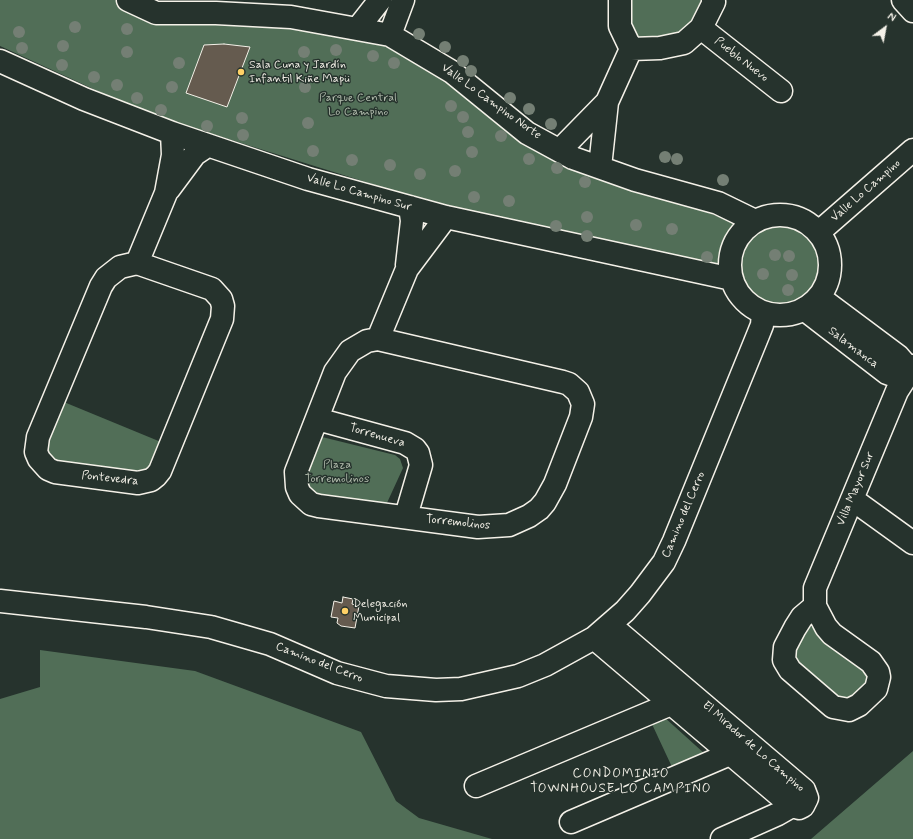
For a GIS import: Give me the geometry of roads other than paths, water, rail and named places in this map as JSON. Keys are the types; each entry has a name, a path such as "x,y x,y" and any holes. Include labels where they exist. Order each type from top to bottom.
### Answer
{"street":[{"name":"Valle Lo Campino Norte","path":"128,0 156,13 216,6 291,16 390,35 452,72 527,133 573,158 635,180 718,203 755,221"},
{"path":"358,28 380,0"},
{"path":"390,35 403,0"},
{"path":"600,167 607,102 631,49 620,26 620,0"},
{"path":"631,49 660,48 684,43 701,28 714,2 713,0"},
{"path":"903,0 913,11"},
{"name":"Pueblo Nuevo","path":"701,28 781,91"},
{"name":"Valle Lo Campino Sur","path":"0,61 84,99 172,134 308,179 446,217 732,278"},
{"path":"560,150 607,102"},
{"path":"137,263 166,194 173,155 172,134"},
{"path":"166,194 195,154 207,146"},
{"name":"Valle Lo Campino","path":"818,232 913,150"},
{"path":"407,268 412,221 410,207"},
{"path":"777,214 800,218 818,232 828,250 830,260 828,280 811,303 790,314 777,315 763,312 743,299 736,289 730,268 733,246 738,236 755,221 777,214"},
{"path":"378,339 407,268 446,217"},
{"name":"Pontevedra","path":"137,263 212,290 221,299 223,306 222,319 160,471 156,476 150,480 138,483 55,472 43,465 39,459 36,452 38,437 101,286 106,278 120,267 137,263"},
{"name":"Salamanca","path":"811,303 887,373 895,376 911,373"},
{"name":"Camino del Cerro","path":"0,601 146,617 218,629 270,644 337,673 361,681 411,689 461,689 518,676 545,666 602,631 652,579 674,542 762,324 763,312"},
{"name":"Torremolinos","path":"378,339 563,382 569,384 578,392 583,404 581,417 551,493 539,509 529,516 509,525 488,527 319,506 312,504 300,494 296,487 296,472 335,372 344,357 357,346 378,339"},
{"name":"Villa Mayor Sur","path":"815,606 802,617 795,628 786,647 784,660 790,670 833,707 849,710 859,705 876,689 879,677 878,672 871,662 832,634 826,627 815,606 814,594 816,583 897,390 911,373"},
{"name":"Torrenueva","path":"317,419 405,443 415,449 418,453 421,465 406,516"},
{"path":"852,499 913,543"},
{"name":"El Mirador de Lo Campino","path":"602,631 804,790 807,798 803,806 799,808 792,806 671,704 602,631"},
{"path":"476,786 671,704"},
{"path":"571,822 730,754"},
{"path":"722,839 778,814 792,806"}],"place":[{"name":"Sala Cuna y Jardín Infantil Kiñe Mapü","path":"241,72"},
{"name":"Delegación Municipal","path":"345,611"}],"district":[{"name":"CONDOMINIO TOWNHOUSE LO CAMPINO","path":"621,782"}],"park label":[{"name":"Parque Central Lo Campino","path":"358,105"},
{"name":"Plaza Torremolinos","path":"337,472"}]}
